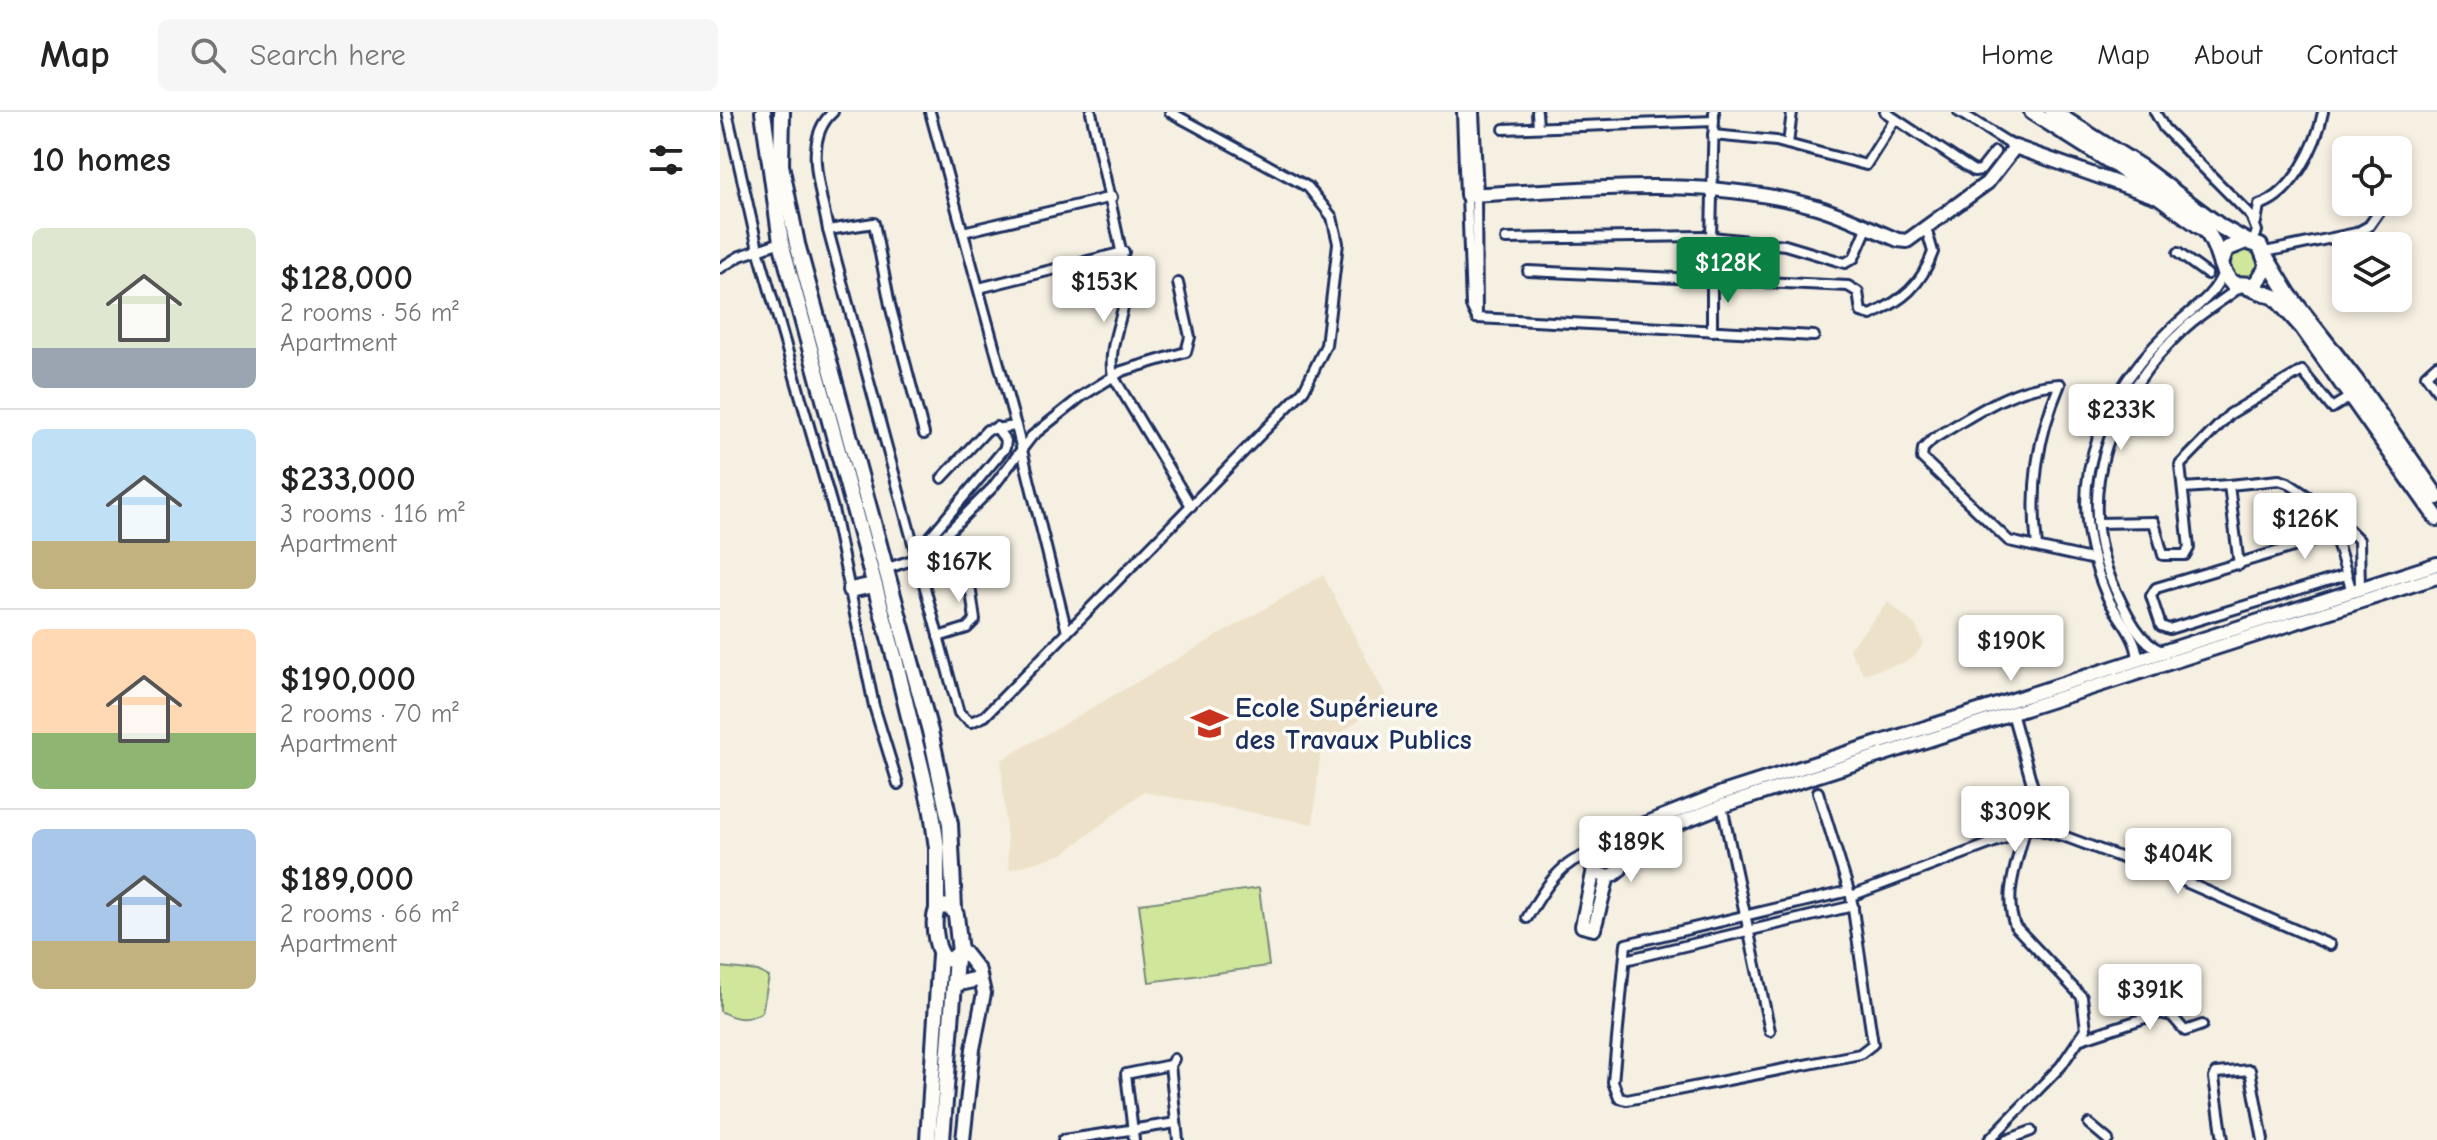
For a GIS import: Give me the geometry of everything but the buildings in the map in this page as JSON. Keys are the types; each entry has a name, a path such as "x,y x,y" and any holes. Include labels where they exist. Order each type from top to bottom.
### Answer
{"main road":[{"path":"763,112 772,129 797,244 948,810 958,954 942,1140"},
{"path":"782,112 772,129 781,242 932,812 935,917 940,955 928,1140"},
{"path":"2032,112 2171,204 2214,240 2216,272"},
{"path":"2053,112 2142,168 2221,227 2258,248 2437,497"},
{"path":"2216,272 2226,249 2258,248"},
{"path":"2244,287 2262,280 2258,248"},
{"path":"2216,272 2244,287 2264,291 2284,305 2353,395 2437,518"},
{"path":"850,590 874,585"},
{"path":"937,908 954,909"},
{"path":"940,955 946,959 958,954"},
{"path":"955,984 980,982"}],"street":[{"path":"727,112 758,249 794,382 819,455 874,706 898,784"},
{"path":"833,112 819,130 815,149 828,230 959,713 971,722 985,716 1304,390 1315,374 1326,345 1338,243 1326,206 1308,187 1170,112"},
{"path":"930,112 1022,448 1067,632"},
{"path":"1091,112 1124,252 1127,295 1111,363 1113,376 1191,506"},
{"path":"1464,112 1472,195"},
{"path":"1472,112 1477,318 1814,336"},
{"path":"1537,112 1538,127"},
{"path":"1788,144 1792,112"},
{"path":"1885,112 1976,171 1983,169 1995,152"},
{"path":"1959,112 2015,147 2171,204"},
{"path":"2155,112 2164,128 2223,184 2256,223"},
{"path":"2323,112 2304,160 2275,198 2259,205 2256,223 2258,248 2356,233 2369,226 2376,216"},
{"path":"1504,129 1714,116 1711,237"},
{"path":"1713,135 1788,144 1868,165 1895,119"},
{"path":"1472,195 1571,189 1711,189 1796,201 1902,241 1926,228 1987,183 2015,147"},
{"path":"963,232 1112,197"},
{"path":"828,230 868,221 874,223 890,305 924,434"},
{"path":"1506,239 1711,237 1785,245 1845,263 1854,258 1868,226"},
{"path":"1528,271 1851,287 1859,295 1861,312 1871,315 1913,292 1920,282 1933,252 1926,228"},
{"path":"720,268 758,249 781,242"},
{"path":"979,288 1124,252"},
{"path":"2137,662 2138,648 2108,599 2095,560 2088,531 2086,496 2096,444 2110,408 2138,363 2213,292 2216,272 2178,253"},
{"path":"1712,280 1712,331"},
{"path":"885,569 917,561 932,548 992,488 1043,426 1127,368 1179,356 1188,349 1190,337 1178,283"},
{"path":"2166,652 2149,644 2121,601 2103,556 2097,523 2097,478 2124,404 2158,355 2187,326 2244,287"},
{"path":"2437,365 2426,375 2437,390"},
{"path":"2097,523 2154,522 2163,555 2185,555 2189,548 2180,465 2210,433 2239,407 2298,373 2305,372 2332,408 2353,395"},
{"path":"2037,547 2032,507 2034,477 2044,426 2060,384 2030,387 2007,396 1933,439 1922,453 1923,462 2009,541 2095,560"},
{"path":"942,478 984,433 996,427 1016,426"},
{"path":"932,548 931,535 1005,448 1006,441 996,427"},
{"path":"2183,488 2279,480 2300,489 2326,518 2349,530 2359,540 2356,590"},
{"path":"2229,485 2239,565"},
{"path":"2346,575 2169,629 2161,626 2151,596 2156,588 2332,538 2346,575 2356,590"},
{"path":"938,637 967,628 975,620 967,564"},
{"path":"1527,918 1556,874 1582,856 1593,853 1639,826 1708,798 2437,564"},
{"path":"1622,854 1639,839 1722,806 2437,577"},
{"path":"1989,1140 2061,1066 2086,1029 2082,997 2015,926 2010,914 2010,890 2038,805 2012,713"},
{"path":"1818,792 1851,898 1874,1033 1873,1044 1860,1054 1627,1100 1619,1098 1613,1082 1626,944 1745,916 1851,898"},
{"path":"1722,806 1770,1031"},
{"path":"1625,960 1748,930 1851,898 2028,831 2066,837 2181,880 2330,945"},
{"path":"1593,853 1594,869 1582,926 1594,929 1608,876 1621,869 1622,854 1616,847 1606,845"},
{"path":"1594,869 1608,876"},
{"path":"958,954 980,982 963,1140"},
{"path":"2080,1039 2160,1013 2172,1016 2185,1031 2202,1025"},
{"path":"1133,1135 1126,1074 1172,1062 1178,1140"},
{"path":"2223,1140 2214,1078 2216,1073 2250,1070 2263,1140"},
{"path":"1063,1140 1133,1135 1176,1123"},
{"path":"2089,1124 2108,1140"},
{"path":"2007,1140 2031,1131"}],"shaded area":[{"name":"Ecole Supérieure des Travaux Publics","path":"1323,575 1387,698 1321,749 1313,824 1143,792 1063,854 1009,870 1001,760"},
{"path":"1888,602 1915,625 1924,643 1915,656 1906,662 1864,674 1849,649"}],"green space":[{"path":"2250,246 2262,258 2259,275 2243,282 2228,273 2228,256"},
{"path":"1259,888 1269,966 1149,982 1139,904"},
{"path":"720,967 758,971 769,977 762,1012 741,1018 720,1011"}],"place":[{"name":"Ecole Supérieure des Travaux Publics","path":"1209,723"}]}
